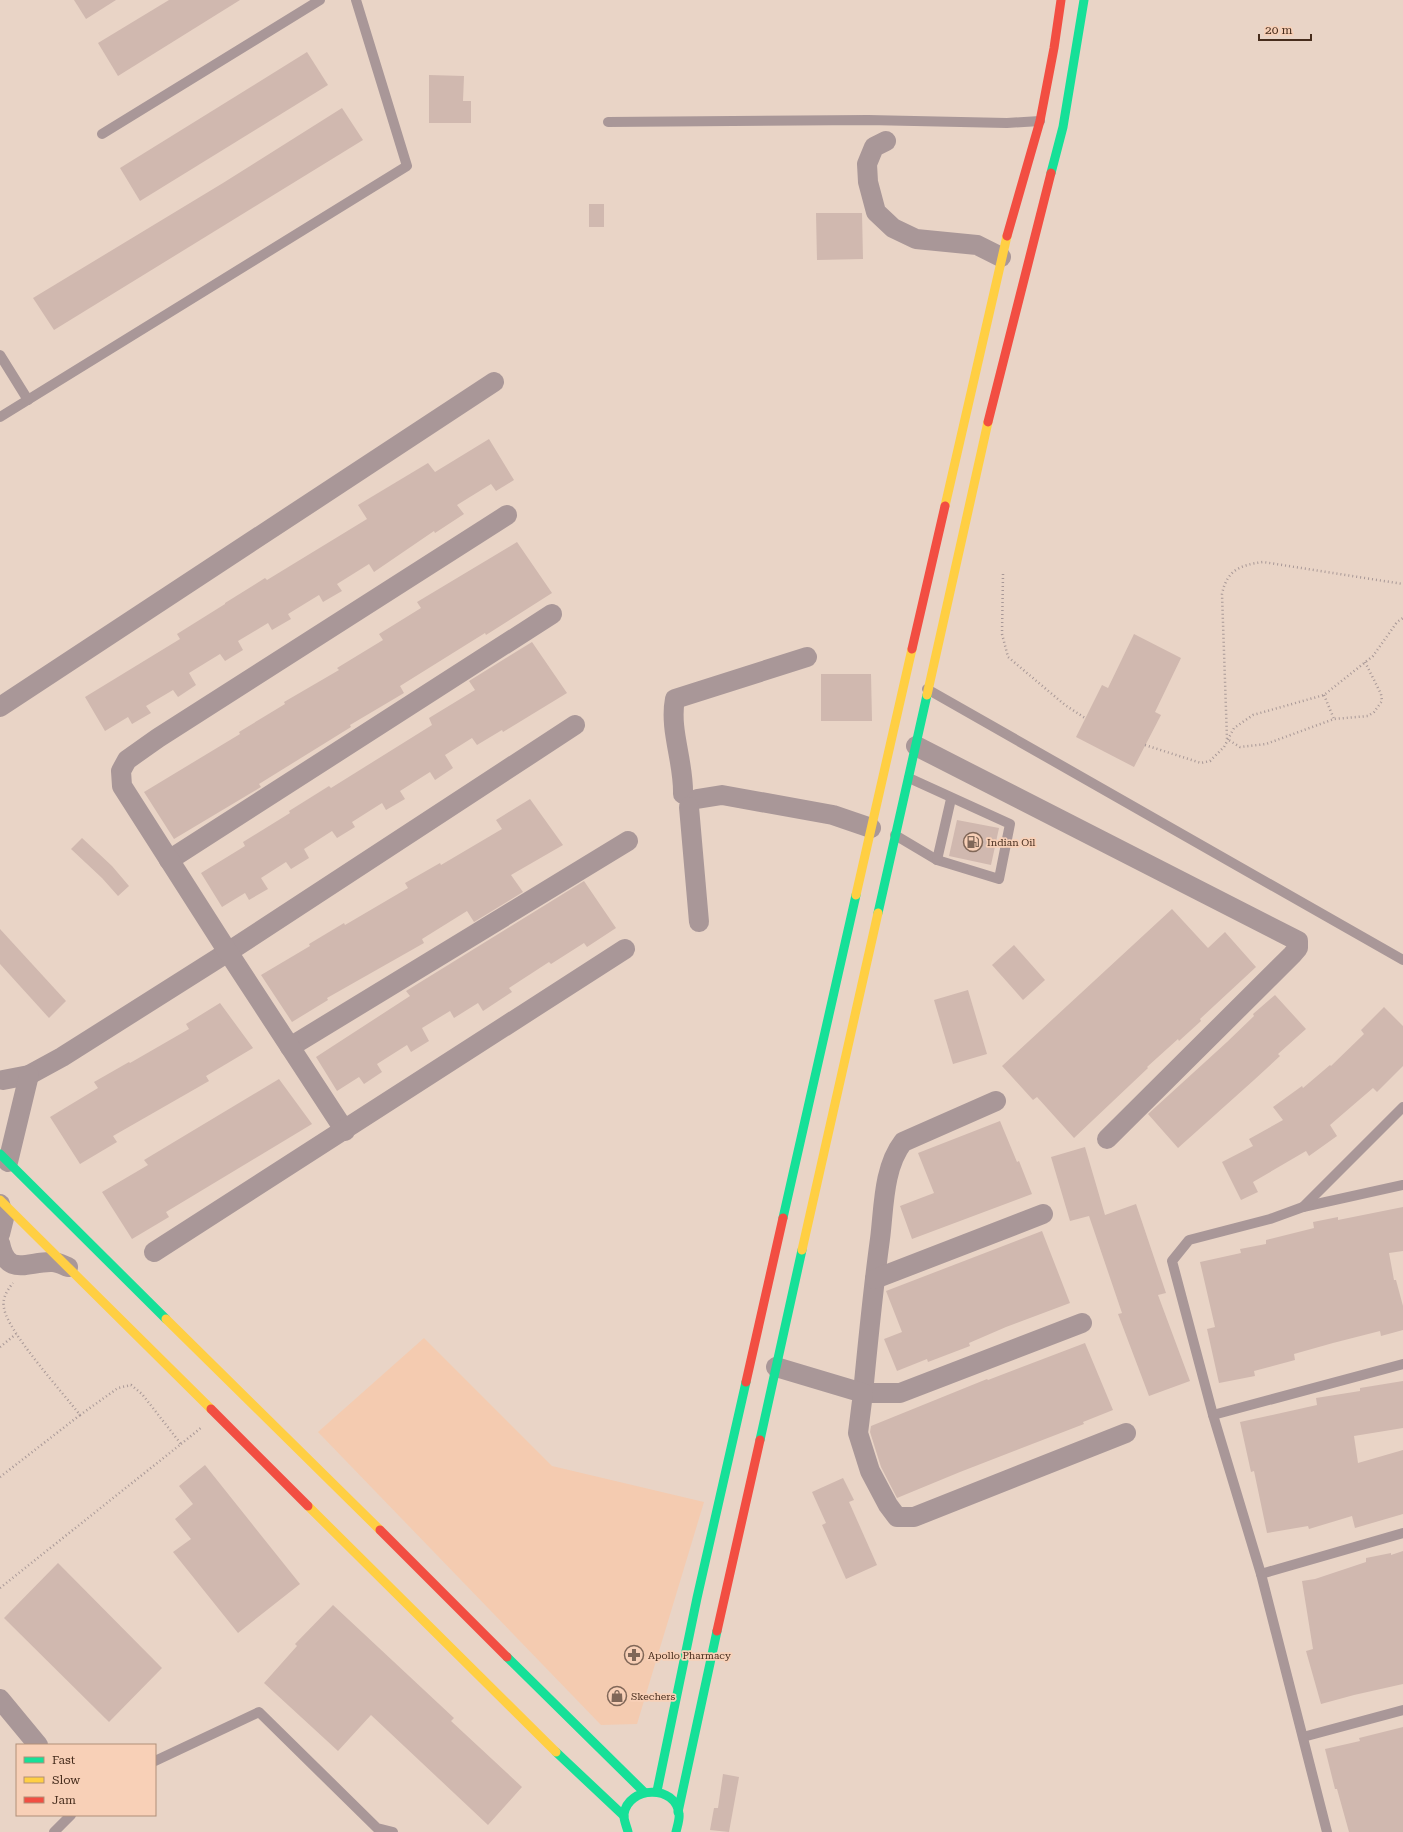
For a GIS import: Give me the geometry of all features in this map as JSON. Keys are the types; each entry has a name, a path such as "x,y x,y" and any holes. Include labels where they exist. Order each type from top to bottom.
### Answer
{"main road":[{"path":"657,1791 697,1598 1001,257 1040,121 1054,48 1061,0"},
{"path":"678,1831 678,1812 776,1367 909,778 927,689 988,423 1063,127 1084,0"},
{"path":"4,1158 644,1792"},
{"path":"0,1200 549,1744 624,1816"},
{"path":"628,1832 625,1826 624,1816 626,1807 632,1799 644,1792 657,1791 672,1800 678,1812"}],"street":[{"path":"886,141 874,147 867,164 868,182 876,212 893,228 916,240 976,245 1001,257"},
{"path":"0,707 494,382"},
{"path":"344,1131 122,786 120,771 128,760 158,738 507,515"},
{"path":"169,860 552,614"},
{"path":"699,922 690,800 684,777 673,712 676,699 807,657"},
{"path":"1,1082 30,1075 62,1057 228,952 575,725"},
{"path":"916,746 1298,941 1298,948 1292,955 1107,1139"},
{"path":"690,800 722,795 833,816 872,828"},
{"path":"290,1047 628,841"},
{"path":"154,1252 625,949"},
{"path":"4,1158 30,1075"},
{"path":"996,1101 903,1142 895,1153 888,1180 875,1279 858,1433 870,1471 888,1505 897,1517 914,1517 1126,1433"},
{"path":"0,1204 4,1218 3,1252 15,1266 24,1267 54,1262 68,1267"},
{"path":"875,1279 1043,1214"},
{"path":"776,1367 863,1393 900,1393 1082,1323"},
{"path":"0,1699 37,1744"}],"lane":[{"path":"102,134 320,0"},
{"path":"0,417 407,166 356,0"},
{"path":"608,122 868,120 1007,123 1040,121"},
{"path":"0,355 28,400"},
{"path":"927,689 1403,960"},
{"path":"895,835 937,860 999,879 1010,824 951,799 909,778"},
{"path":"937,860 951,799"},
{"path":"1302,1207 1403,1107"},
{"path":"1327,1832 1261,1574 1213,1415 1172,1261 1189,1240 1270,1219 1302,1207 1403,1185"},
{"path":"1213,1415 1403,1364"},
{"path":"1261,1574 1403,1533"},
{"path":"1303,1737 1403,1710"},
{"path":"156,1761 259,1712 377,1828 393,1832"},
{"path":"54,1832 70,1816"}],"path":[{"path":"1227,739 1222,594 1224,582 1233,571 1247,564 1263,562 1403,584"},
{"path":"1003,574 1002,634 1008,657 1065,706 1086,718"},
{"path":"1145,745 1201,763 1210,761 1224,747 1234,728 1253,715 1324,695 1373,656 1398,622 1403,618"},
{"path":"1227,739 1240,747 1266,744 1334,719 1368,716 1379,706 1382,701 1381,694 1365,662"},
{"path":"1324,695 1334,719"},
{"path":"6,1292 3,1307 5,1315 16,1334 80,1415"},
{"path":"0,1346 16,1334"},
{"path":"0,1477 80,1415 118,1388 131,1385 142,1394 180,1444"},
{"path":"0,1588 216,1414"}],"shaded area":[{"path":"424,1338 552,1466 704,1502 637,1724 601,1725 318,1432"}],"building":[{"path":"74,0 116,0 86,19"},
{"path":"169,0 240,0 118,76 98,43"},
{"path":"307,52 328,85 140,201 120,168"},
{"path":"429,75 464,76 463,101 471,101 471,123 429,123"},
{"path":"342,108 363,140 54,330 33,298 223,183"},
{"path":"589,204 604,204 604,227 589,227"},
{"path":"816,213 862,213 863,259 817,260"},
{"path":"489,439 514,480 496,491 491,484 457,505 464,514 435,533 434,531 374,572 369,564 337,584 342,591 323,602 319,595 288,614 291,619 272,630 268,623 238,641 243,650 225,661 220,654 189,673 196,685 178,697 173,690 146,706 151,713 132,724 128,717 105,731 85,697 180,639 177,634 225,603 265,578 267,580 367,519 358,505 428,463 435,472"},
{"path":"517,542 552,593 486,635 485,633 400,686 404,693 350,725 351,727 259,784 261,787 174,839 144,792 240,734 239,732 285,704 284,702 339,670 337,668 383,640 379,634 421,608 417,602"},
{"path":"1134,634 1181,658 1155,712 1161,715 1134,767 1076,737 1102,685 1108,688"},
{"path":"532,642 567,693 503,732 502,730 477,745 472,738 445,755 453,768 435,780 430,772 400,791 405,799 386,810 382,803 352,822 355,827 337,838 332,831 304,849 309,858 291,869 286,862 261,878 268,889 249,900 245,893 222,907 201,873 245,846 243,842 290,813 289,811 329,786 331,788 432,725 429,718 475,690 469,681"},
{"path":"821,674 871,674 872,721 821,721"},
{"path":"530,799 563,845 511,875 523,892 474,922 467,911 422,939 424,943 327,998 328,1000 292,1022 261,975 310,946 309,944 344,923 345,925 408,888 405,883 440,863 441,865 502,829 496,820"},
{"path":"957,820 999,828 991,865 949,856"},
{"path":"82,838 112,866 129,886 118,896 102,878 71,849"},
{"path":"584,881 616,928 587,947 584,943 551,964 549,962 509,988 512,992 483,1011 478,1003 454,1018 450,1011 422,1028 429,1041 411,1052 407,1045 377,1064 382,1072 364,1084 359,1077 337,1091 316,1057 410,996 406,991"},
{"path":"1172,909 1208,948 1225,932 1256,967 1200,1019 1201,1021 1179,1041 1178,1039 1147,1067 1148,1068 1074,1138 1037,1097 1033,1100 1002,1066"},
{"path":"0,929 66,1001 49,1018 0,964"},
{"path":"1014,945 1045,980 1023,1000 992,965"},
{"path":"968,990 987,1054 953,1064 934,1000"},
{"path":"1275,995 1306,1029 1278,1054 1280,1056 1178,1148 1148,1114 1227,1042 1254,1016 1253,1014"},
{"path":"220,1003 253,1048 206,1076 209,1081 113,1136 117,1142 80,1164 50,1117 98,1088 94,1082 189,1029 186,1024"},
{"path":"1384,1007 1403,1026 1403,1066 1377,1092 1373,1088 1330,1125 1337,1136 1309,1156 1306,1151 1253,1182 1258,1192 1241,1200 1222,1162 1253,1146 1249,1139 1283,1120 1273,1107 1302,1086 1303,1088 1330,1065 1331,1066 1364,1034 1361,1030"},
{"path":"279,1079 312,1124 166,1212 169,1217 132,1239 102,1192 148,1165 144,1160"},
{"path":"1000,1121 1017,1162 1019,1161 1032,1194 912,1239 900,1206 934,1193 918,1153"},
{"path":"1085,1147 1105,1215 1136,1204 1166,1293 1158,1295 1190,1381 1149,1396 1118,1314 1122,1313 1089,1216 1070,1221 1051,1157"},
{"path":"1403,1207 1403,1251 1389,1253 1394,1280 1396,1280 1403,1306 1403,1330 1381,1336 1380,1331 1294,1354 1295,1360 1254,1371 1255,1376 1219,1383 1207,1329 1215,1327 1200,1262 1241,1253 1240,1249 1266,1244 1266,1240 1314,1228 1313,1222 1338,1217 1338,1220"},
{"path":"1042,1231 1070,1303 1006,1327 969,1343 970,1346 928,1362 927,1359 897,1371 884,1339 902,1332 886,1291"},
{"path":"1085,1343 1113,1410 1083,1422 1084,1424 897,1498 881,1467 870,1432 871,1426 987,1379 988,1380"},
{"path":"1403,1381 1403,1428 1354,1436 1358,1463 1403,1450 1403,1514 1355,1528 1352,1516 1309,1529 1308,1526 1267,1533 1254,1471 1251,1472 1240,1422 1317,1405 1316,1398 1360,1391 1360,1388"},
{"path":"205,1465 300,1584 238,1633 173,1552 191,1539 175,1519 193,1504 179,1486"},
{"path":"843,1478 854,1500 849,1502 877,1565 846,1579 822,1525 826,1523 812,1492"},
{"path":"1403,1551 1403,1684 1321,1704 1306,1651 1313,1649 1302,1581 1315,1579 1366,1562 1366,1558 1391,1553 1391,1555"},
{"path":"58,1563 162,1668 109,1722 4,1618"},
{"path":"333,1605 454,1718 451,1721 522,1787 488,1825 371,1715 338,1751 264,1683 297,1646 295,1644"},
{"path":"1403,1727 1403,1832 1349,1832 1337,1789 1335,1789 1325,1749 1360,1741 1359,1738"},
{"path":"723,1774 739,1777 729,1832 710,1830 714,1808 718,1808"}],"traffic: fast":[{"path":"1051,173 1063,127 1084,0"},
{"path":"878,913 927,695"},
{"path":"783,1218 856,895"},
{"path":"0,1154 166,1319"},
{"path":"760,1440 802,1250"},
{"path":"657,1791 697,1598 746,1382"},
{"path":"678,1812 717,1631"},
{"path":"507,1657 644,1792"},
{"path":"556,1752 624,1816"},
{"path":"628,1832 624,1816 627,1805 634,1798 642,1794 652,1792 661,1793 670,1797 676,1804 679,1814 676,1832"}],"traffic: slow":[{"path":"945,506 1007,236"},
{"path":"927,695 988,422"},
{"path":"856,895 912,649"},
{"path":"802,1250 878,913"},
{"path":"0,1200 211,1409"},
{"path":"166,1319 380,1530"},
{"path":"308,1506 556,1752"}],"traffic: jam":[{"path":"1007,236 1040,121 1054,48 1061,0"},
{"path":"988,422 1051,173"},
{"path":"912,649 945,506"},
{"path":"746,1382 783,1218"},
{"path":"211,1409 308,1506"},
{"path":"717,1631 760,1440"},
{"path":"380,1530 507,1657"}],"place":[{"name":"Indian Oil","path":"973,842"},
{"name":"Apollo Pharmacy","path":"634,1655"},
{"name":"Skechers","path":"617,1696"}]}
